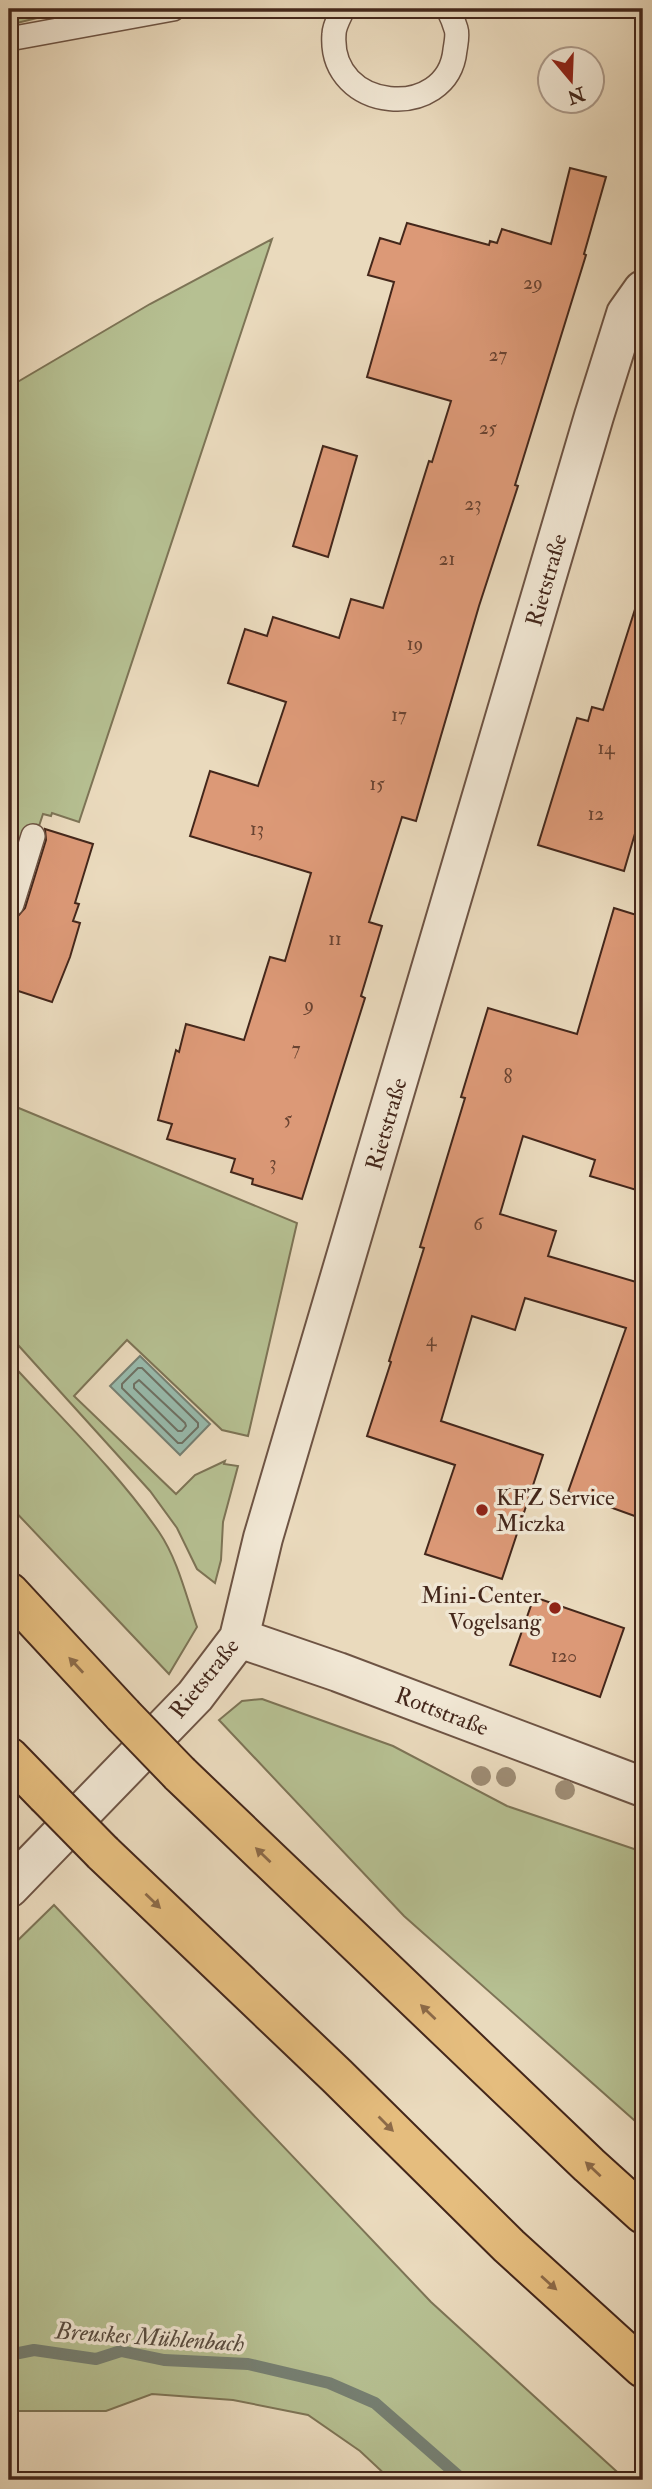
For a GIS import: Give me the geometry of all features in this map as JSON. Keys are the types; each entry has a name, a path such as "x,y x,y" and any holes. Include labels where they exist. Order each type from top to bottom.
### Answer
{"highway":[{"path":"9,1592 180,1774 643,2214"},
{"path":"9,1756 103,1853 337,2076 509,2246 643,2368"}],"street":[{"name":"Rietstraße","path":"9,1888 195,1696 239,1638 263,1538 594,416 626,314 643,289"},
{"name":"Rottstraße","path":"239,1638 338,1672 643,1787"}],"lane":[{"path":"9,39 173,9"},
{"path":"343,9 334,33 338,62 355,86 382,100 411,99 438,86 454,61 457,31 448,9"},
{"path":"9,903 12,904 33,836"}],"shaded area":[{"path":"9,9 73,9 9,25"},
{"path":"272,239 79,822 52,813 51,816 43,814 38,829 27,826 9,882 9,387 150,304"},
{"path":"9,1104 297,1223 248,1436 222,1430 127,1340 74,1396 176,1494 195,1475 225,1461 224,1464 238,1466 223,1522 221,1560 215,1583 197,1569 177,1528 150,1491 9,1335"},
{"path":"9,1361 106,1466 143,1509 166,1543 197,1627 169,1674 9,1505"},
{"path":"262,1699 393,1746 507,1806 643,1852 643,2128 404,1916 219,1720 242,1701"},
{"path":"54,1905 431,2302 626,2480 391,2480 360,2451 308,2415 233,2400 152,2394 106,2411 9,2411 9,1949"}],"water":[{"path":"140,1356 210,1424 180,1455 110,1386"}],"building":[{"path":"570,168 606,177 584,254 586,255 416,821 402,817 369,922 382,926 361,996 365,998 302,1199 252,1184 253,1179 231,1172 235,1159 167,1139 172,1124 158,1120 176,1050 179,1052 186,1024 244,1040 270,957 285,961 311,873 190,836 210,771 258,786 286,702 228,683 245,629 267,636 273,617 339,638 351,599 383,608 429,461 432,462 451,401 367,377 394,282 368,275 380,238 400,244 407,223 489,245 490,241 497,243 502,229 551,244"},
{"path":"323,446 357,456 328,557 293,546"},
{"path":"636,606 643,607 643,833 636,830 624,871 538,845 577,718 588,721 592,707 603,710"},
{"path":"45,829 93,844 75,903 79,904 73,921 80,923 52,1002 9,988 9,924 14,925 25,908 46,840"},
{"path":"614,908 643,917 643,1192 590,1176 595,1160 523,1136 500,1214 556,1231 548,1256 643,1284 643,1519 568,1492 626,1328 525,1298 515,1330 472,1316 441,1421 543,1455 502,1579 425,1554 455,1465 367,1436 424,1248 420,1247 465,1098 461,1097 488,1008 577,1034"},
{"path":"534,1597 624,1628 600,1697 510,1665"}],"waterway":[{"name":"Breuskes Mühlenbach","path":"9,2355 34,2350 96,2359 121,2351 164,2360 248,2364 329,2383 375,2403 463,2480"}],"place":[{"name":"KFZ Service Miczka","path":"482,1510"},
{"name":"Mini-Center Vogelsang","path":"555,1608"}]}
